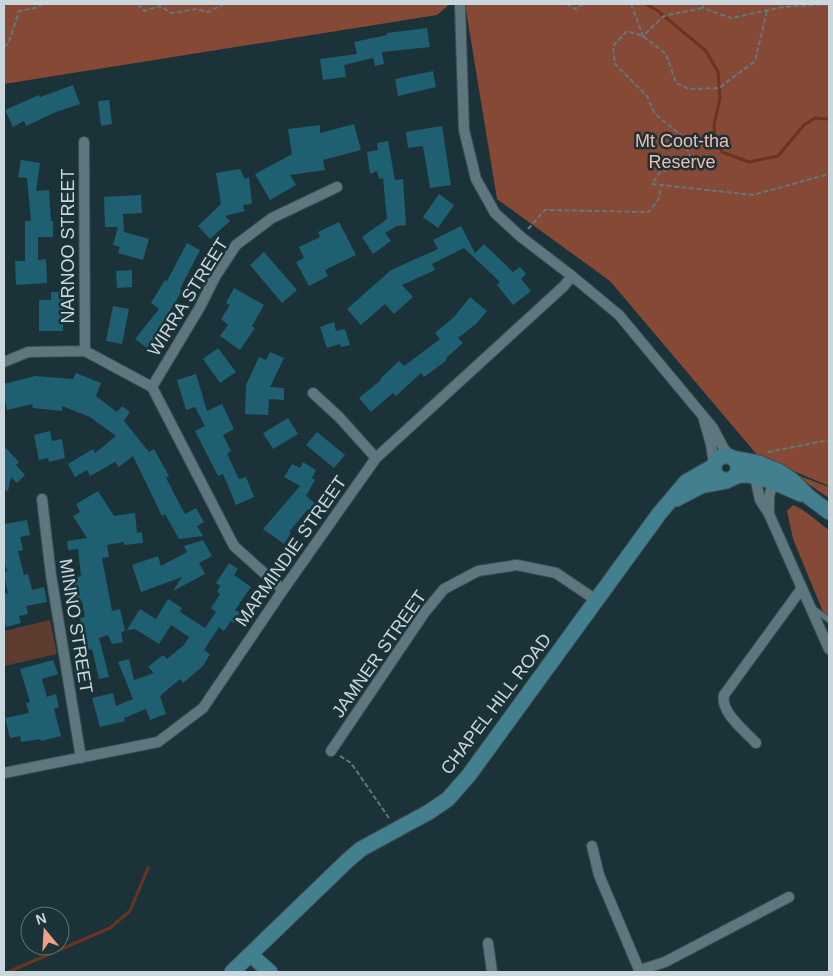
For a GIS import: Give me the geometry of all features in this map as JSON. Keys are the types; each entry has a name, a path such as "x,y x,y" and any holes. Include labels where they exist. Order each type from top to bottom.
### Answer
{"main road":[{"path":"732,458 737,462 738,468 731,479 717,478 714,472 714,465 717,459 723,456 732,458 757,464 771,468 785,475 829,512"},
{"path":"757,464 770,473 773,482 809,497"},
{"name":"CHAPEL HILL ROAD","path":"668,503 701,486 731,479 757,464"},
{"name":"CHAPEL HILL ROAD","path":"232,972 361,849 429,812 448,799 470,775 668,503 686,482 714,465"},
{"path":"251,954 270,972"}],"street":[{"path":"460,6 464,130 476,179 495,213 521,237 619,315 715,431 725,450 732,458"},
{"name":"NARNOO STREET","path":"84,142 85,351"},
{"name":"WIRRA STREET","path":"152,387 200,307 215,277 236,245 272,218 337,187"},
{"name":"MARMINDIE STREET","path":"4,774 158,742 203,708 376,458 557,292 572,276"},
{"path":"4,362 28,352 85,351 152,387 234,546 283,590"},
{"path":"313,393 376,458"},
{"path":"703,417 711,444 714,465"},
{"path":"757,464 761,502 769,514 829,650"},
{"path":"769,514 769,497 773,482"},
{"name":"MINNO STREET","path":"42,499 51,575 81,758"},
{"name":"JAMNER STREET","path":"331,750 425,612 444,589 478,571 518,565 556,573 596,600"},
{"path":"756,743 725,709 724,695 802,588"},
{"path":"592,846 599,875 640,971 665,962 789,897"},
{"path":"488,944 492,972"}],"lane":[{"path":"810,606 829,620"}],"path":[{"path":"4,47 9,42 19,11 35,8 43,4"},
{"path":"138,4 144,11 160,6 172,13 197,9 208,12 224,4"},
{"path":"566,4 575,9 584,4"},
{"path":"630,4 643,36"},
{"path":"643,36 664,16 703,8 732,18 783,7 829,4"},
{"path":"767,11 755,61 719,88 689,89 676,83 666,54 643,36 627,31 613,46 615,64 647,96 655,114 681,135 690,156 683,166 660,172 652,184 753,195 829,174"},
{"path":"521,237 545,210 649,212 658,200 662,185"},
{"path":"757,464 829,440"},
{"path":"331,750 351,763 390,818"}],"shaded area":[{"path":"50,620 57,654 4,666 4,631"}],"green space":[{"path":"4,4 450,4 437,15 4,84"},
{"name":"Mt Coot-tha Reserve","path":"465,4 829,4 829,486 758,456 610,281 497,199"},
{"path":"792,473 829,487 829,498"},
{"path":"793,505 829,530 829,619 826,619 793,539 787,511"}],"building":[{"path":"427,28 430,47 382,52 384,64 375,66 373,58 344,65 346,77 323,80 320,59 357,54 354,42 387,35 387,33"},
{"path":"433,71 436,87 398,96 395,79"},
{"path":"73,85 80,104 56,112 26,126 24,121 13,127 5,110 39,95 40,97"},
{"path":"109,100 112,124 101,126 98,101"},
{"path":"354,124 361,150 323,160 325,170 290,175 296,185 270,200 255,174 292,154 288,129 320,125 320,133"},
{"path":"442,126 451,185 430,188 423,146 408,148 406,132"},
{"path":"388,141 395,180 403,179 406,225 397,226 385,233 391,241 373,254 362,237 387,219 383,178 379,179 377,171 370,174 367,152 378,150 377,143"},
{"path":"21,160 40,163 36,191 49,190 53,237 38,237 38,260 46,259 47,283 16,285 15,261 25,261 25,221 31,221 27,178 18,177"},
{"path":"240,169 245,179 249,177 252,204 243,205 245,211 225,216 230,221 210,239 198,226 221,204 216,173"},
{"path":"439,194 454,205 438,228 423,217"},
{"path":"141,195 142,213 123,214 124,232 149,239 143,260 118,253 120,247 113,245 118,227 105,227 104,197"},
{"path":"339,222 356,255 325,270 328,276 309,286 296,262 304,258 299,247 320,237 318,232"},
{"path":"461,226 475,253 484,244 513,272 520,267 526,274 521,279 531,291 513,305 497,285 500,282 464,248 432,264 435,270 402,285 413,297 394,314 385,304 361,325 347,309 391,270 438,249 433,240"},
{"path":"187,243 200,250 180,289 182,291 161,325 164,327 147,348 135,339 159,309 151,303 165,280 167,281"},
{"path":"264,252 297,290 282,303 250,265"},
{"path":"132,270 132,287 117,288 116,271"},
{"path":"234,288 264,305 252,326 255,328 240,350 220,336 228,325 221,319 230,305 226,303"},
{"path":"51,292 64,292 63,331 39,331 39,300 51,300"},
{"path":"470,297 487,311 476,324 458,338 463,343 446,358 447,360 424,377 421,373 396,396 393,393 371,412 359,398 381,380 399,361 404,366 440,339 435,333 454,317"},
{"path":"113,306 129,309 122,344 106,341"},
{"path":"334,322 336,331 345,329 350,345 341,347 340,344 327,348 320,327"},
{"path":"218,348 236,372 220,383 203,359"},
{"path":"270,352 284,358 270,387 284,388 284,400 269,399 268,415 245,414 246,385 259,357 266,360"},
{"path":"76,373 101,383 96,396 117,412 122,406 130,412 124,421 149,452 154,449 169,476 166,478 185,514 196,508 204,522 197,526 203,536 179,539 165,514 162,516 133,456 119,467 115,462 90,476 87,470 75,477 68,464 93,449 95,453 116,436 90,417 62,406 62,411 32,408 33,404 7,410 4,384 35,376 73,379"},
{"path":"196,374 207,411 222,404 234,429 223,435 231,451 227,454 239,479 246,477 254,497 236,505 223,474 218,476 195,431 205,426 195,407 186,410 177,380"},
{"path":"288,418 298,434 273,449 263,433"},
{"path":"50,431 52,441 62,439 65,458 49,462 48,458 39,460 34,435"},
{"path":"317,432 345,455 334,468 306,445"},
{"path":"4,446 19,462 16,465 25,475 17,483 11,477 8,491 4,490"},
{"path":"303,462 316,470 312,478 315,480 306,496 317,505 312,512 308,509 289,532 291,533 284,544 263,529 300,486 284,477 292,464 300,468"},
{"path":"98,491 114,516 135,513 137,533 142,532 143,543 124,545 124,542 107,545 109,557 102,558 112,611 120,609 125,631 121,632 123,642 112,644 108,635 99,638 109,677 99,679 92,649 88,650 80,618 85,617 82,601 72,603 67,579 81,576 78,549 68,550 67,541 87,538 73,516 80,512 76,504"},
{"path":"27,520 30,535 20,537 23,550 18,551 24,575 28,574 32,590 44,587 47,602 26,606 28,614 19,616 21,623 6,627 4,594 8,593 4,576 4,572 7,571 4,562 4,524"},
{"path":"203,540 212,556 199,563 205,574 173,591 182,577 141,592 132,565 158,556 161,566 187,552 184,546"},
{"path":"229,563 238,569 234,575 251,587 235,610 240,613 234,623 231,621 224,631 219,627 204,650 210,654 203,666 183,683 180,679 160,696 166,714 150,720 146,709 124,718 125,721 100,727 92,698 113,693 116,706 133,699 118,662 129,659 134,680 154,673 148,667 163,655 167,659 184,645 189,637 171,625 159,644 135,629 127,630 140,609 156,619 168,599 182,608 180,612 205,628 216,612 211,608 220,594 217,592 220,586 216,583"},
{"path":"53,660 58,674 42,679 47,697 56,694 59,707 54,709 61,736 41,741 40,739 21,742 20,736 10,738 5,718 29,713 26,703 30,702 20,669"}],"waterway":[{"path":"646,4 658,11 706,51 718,72 720,98 714,125 715,140 722,152 749,162 778,156 804,125 815,118 829,119"},
{"path":"8,972 110,928 130,911 148,868"}]}
